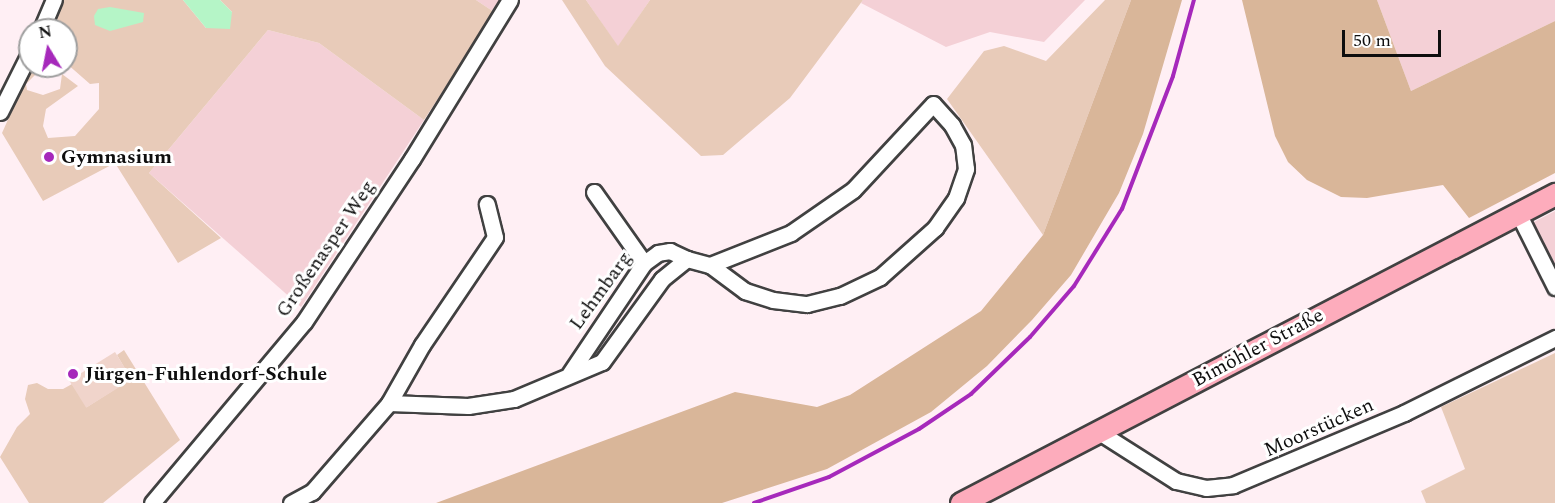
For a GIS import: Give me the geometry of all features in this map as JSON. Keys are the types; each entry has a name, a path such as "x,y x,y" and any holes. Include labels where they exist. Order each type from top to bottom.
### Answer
{"street":[{"path":"46,18 54,0"},
{"name":"Großenasper Weg","path":"152,503 304,322 412,159 510,0"},
{"path":"0,112 18,76"},
{"path":"933,104 952,125 963,145 966,169 956,198 935,228 909,255 870,282 840,296 807,304 773,300 745,291 710,265 791,233 853,190 933,104"},
{"path":"594,192 644,263"},
{"name":"Bimöhler Straße","path":"961,503 1555,194"},
{"path":"291,503 312,492 389,403 422,345 495,237 487,204"},
{"path":"1518,213 1555,287"},
{"name":"Lehmbarg","path":"570,373 644,263 658,253 670,251 687,259 710,265"},
{"path":"389,403 480,404 514,399 570,373 602,362 662,279 687,259"},
{"name":"Moorstücken","path":"1099,432 1176,481 1206,488 1233,485 1365,431 1555,338"}],"shaded area":[{"path":"61,0 183,0 206,28 232,12 220,0 476,0 494,12 424,120 319,43 268,30 149,173 221,238 178,263 115,163 43,201 2,133 27,78 32,78 26,84 27,90 43,95 60,89 61,78 67,78 78,86 46,109 43,126 48,138 75,136 99,109 99,83 90,84 78,74 78,18 53,18"},
{"path":"183,0 220,0 232,12 230,29 206,28"},
{"path":"476,0 501,0 494,12"},
{"path":"562,0 586,0 618,46 650,0 863,0 790,98 723,155 701,156 605,66"},
{"path":"586,0 650,0 618,47"},
{"path":"863,0 1085,0 1044,42 990,32 946,47 861,3"},
{"path":"1105,0 1131,0 1043,235 947,99 984,51 1004,46 1046,61"},
{"path":"1131,0 1182,0 1143,134 1119,193 1071,275 1032,320 987,366 931,412 827,469 722,503 436,503 735,392 817,407 850,395 981,311 1043,235"},
{"path":"1242,0 1377,0 1411,91 1555,21 1555,173 1469,218 1443,185 1367,198 1341,197 1307,180 1288,162 1275,136"},
{"path":"1377,0 1555,0 1555,21 1411,91"},
{"path":"110,7 144,13 143,22 110,31 95,25 94,16 98,9"},
{"path":"268,30 319,43 424,120 301,307 149,173"},
{"path":"1555,211 1555,264 1532,223"},
{"path":"124,350 180,440 103,503 29,503 0,457 17,427 30,414 25,399 28,385 37,383 48,389 63,389 72,384 87,407 131,379 117,355"},
{"path":"115,352 132,379 86,408 69,381"},
{"path":"1555,353 1555,503 1426,503 1421,491 1465,469 1441,407"}],"railway":[{"path":"754,503 829,477 919,429 971,394 1030,337 1074,286 1122,209 1173,76 1194,0"}],"place":[{"name":"Gymnasium","path":"49,157"},
{"name":"Jürgen-Fuhlendorf-Schule","path":"73,374"}]}
